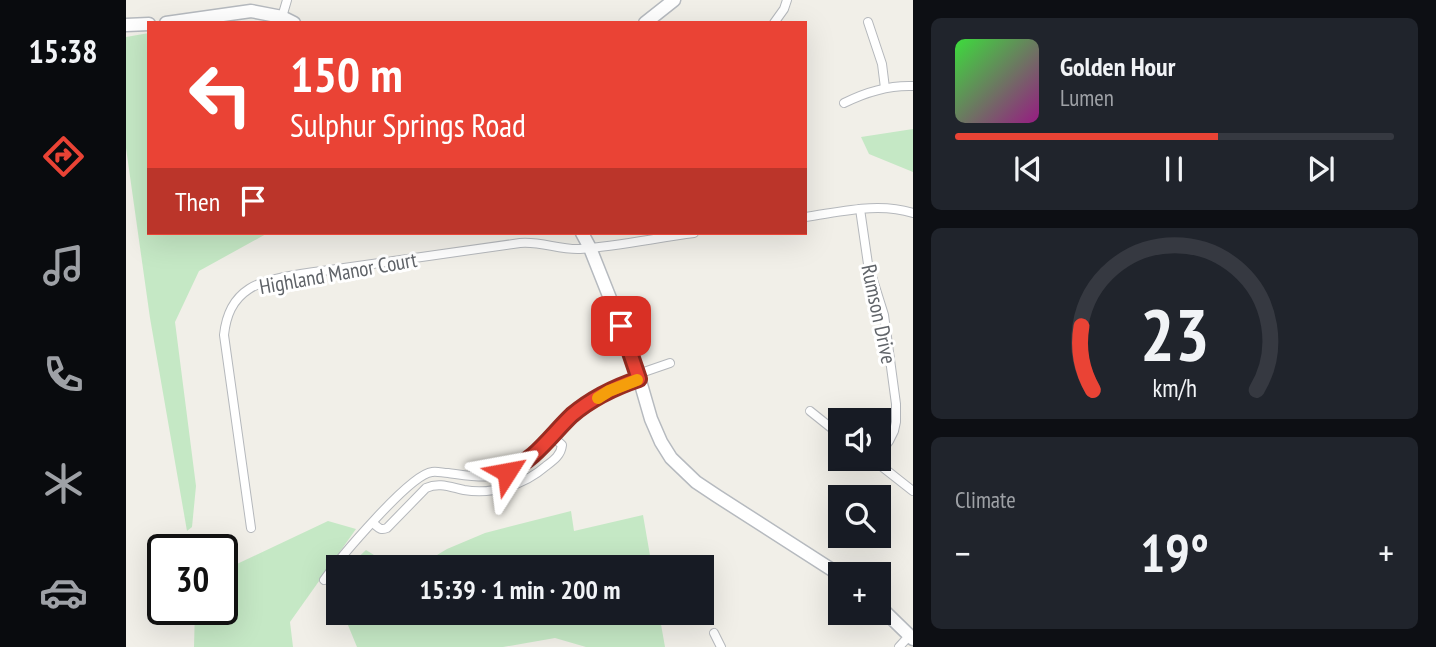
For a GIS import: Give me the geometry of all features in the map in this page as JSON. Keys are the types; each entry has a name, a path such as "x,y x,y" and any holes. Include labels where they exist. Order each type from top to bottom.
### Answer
{"street":[{"path":"282,17 287,0"},
{"path":"648,21 674,0"},
{"path":"776,21 787,0"},
{"path":"180,21 251,11 291,21"},
{"path":"869,22 882,64 886,88"},
{"path":"126,25 147,24"},
{"path":"844,103 870,91 913,86"},
{"path":"807,217 882,207 913,213"},
{"name":"Rumson Drive","path":"860,209 870,271 884,315 896,404 896,422 891,437"},
{"path":"583,235 638,377 651,419 671,458 717,496 828,567"},
{"name":"Highland Manor Court","path":"251,528 224,346 228,314 240,296 249,289 260,283 293,276 520,243 532,242 569,249 590,248 680,235"},
{"path":"324,580 415,479 431,472 483,478 517,468 588,403 670,363"},
{"path":"810,411 828,425"},
{"path":"373,523 379,529 387,528 426,488 437,484 485,491 523,482 537,474 559,454 562,445 552,436"},
{"path":"890,471 913,491"},
{"path":"891,618 911,637 899,647"},
{"path":"714,633 721,647"}],"green space":[{"path":"147,33 147,235 264,235 199,271 175,322 196,486 192,527 187,531 150,318 126,148 126,37"},
{"path":"913,129 913,172 869,154 861,137"},
{"path":"571,511 574,531 643,515 650,555 437,555 485,533"},
{"path":"328,521 356,529 338,555 326,555 326,571 290,622 293,647 194,647 195,625 238,625 238,563"},
{"path":"366,550 374,555 361,555"},
{"path":"348,625 661,625 665,647 586,647 555,638 503,647 357,647"}],"slow traffic":[{"path":"598,398 637,380"}],"route":[{"path":"507,472 533,456 588,403 639,379 621,326"}]}
